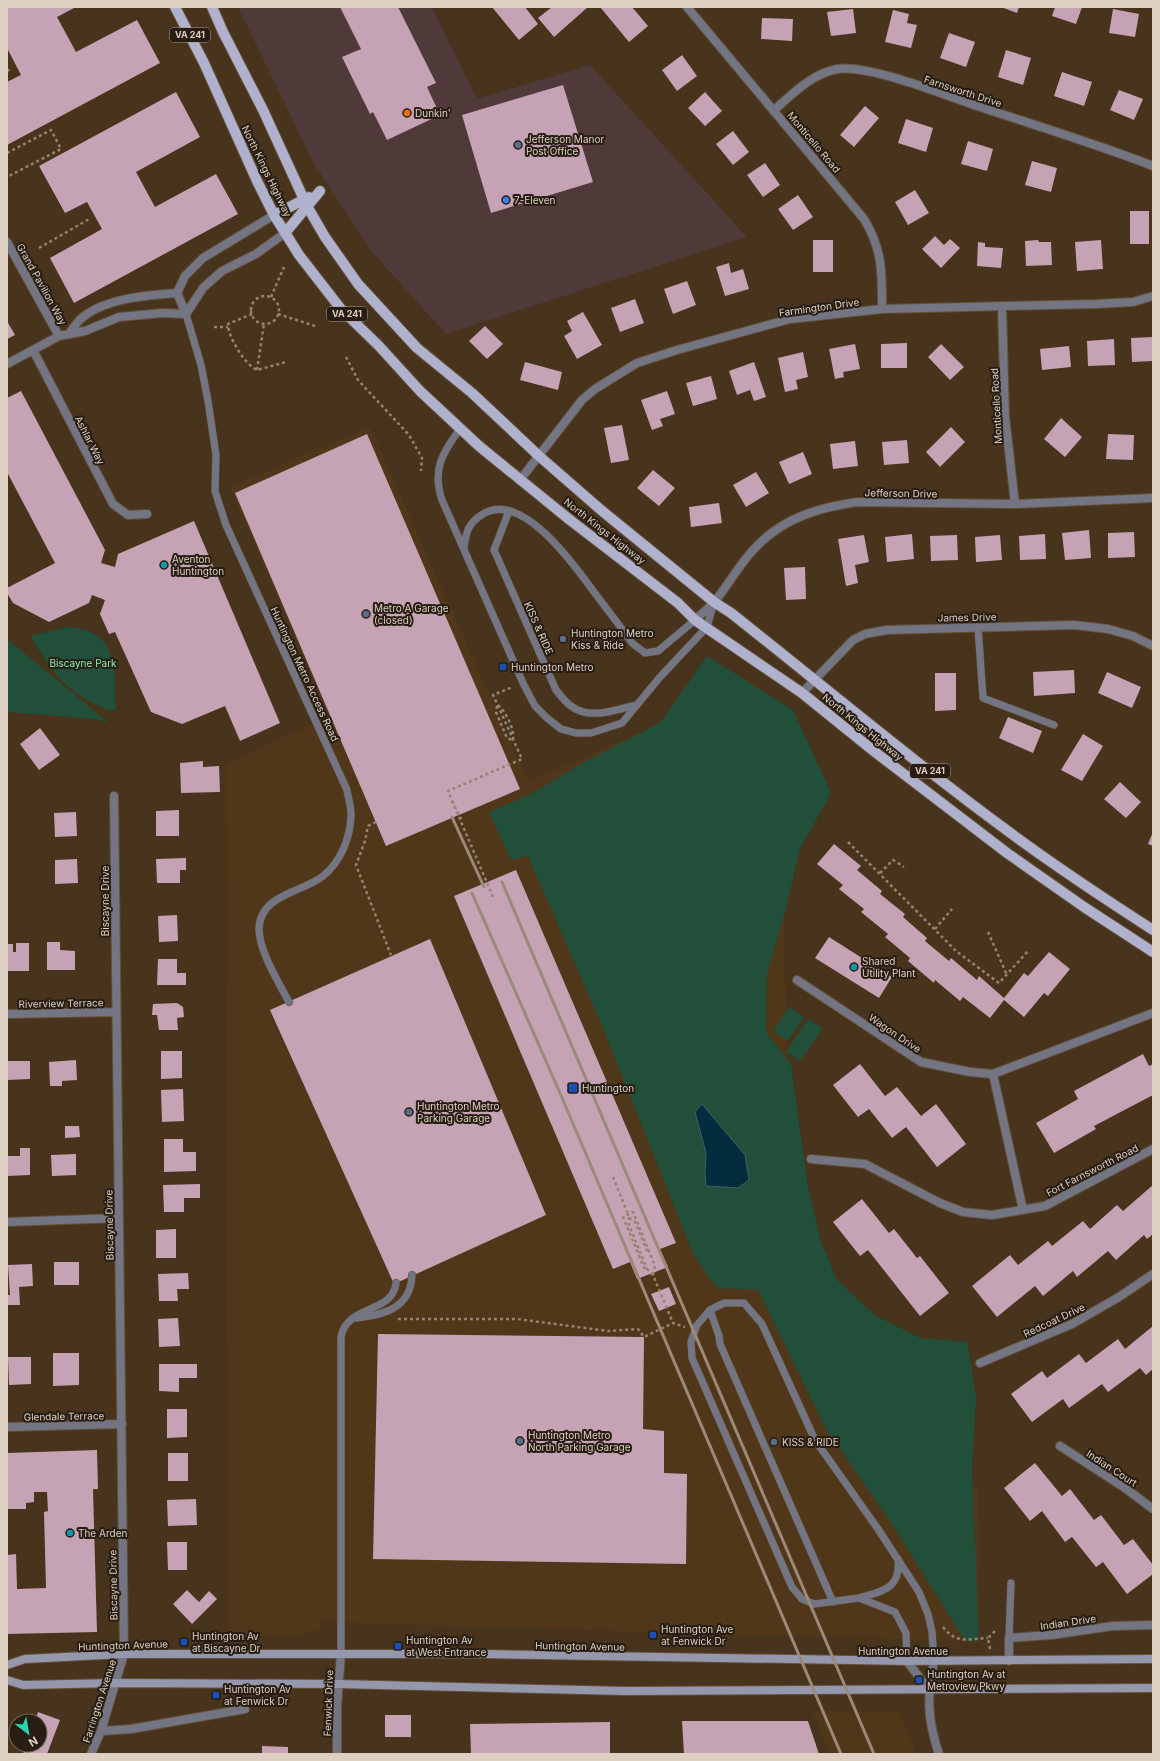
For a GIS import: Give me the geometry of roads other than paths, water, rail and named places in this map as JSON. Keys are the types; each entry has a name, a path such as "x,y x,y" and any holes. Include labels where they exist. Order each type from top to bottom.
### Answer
{"main road":[{"name":"North Kings Highway","path":"175,7 204,63 257,181 284,233 341,309 420,391 460,429 520,480 678,603 695,620 802,694 1007,854 1153,952"},
{"name":"North Kings Highway","path":"212,7 223,32 263,110 306,203 325,237 358,284 417,348 472,393 539,456 714,602 731,613 888,739 1020,840 1097,894 1153,930"},
{"path":"274,215 306,203"},
{"path":"284,233 306,203"},
{"name":"Huntington Avenue","path":"7,1665 25,1659 124,1654 485,1654 907,1661 1153,1659"},
{"path":"7,1680 23,1684 338,1684 625,1690 1153,1688"}],"street":[{"name":"Monticello Road","path":"687,7 844,194 872,231 878,246 881,261 882,309"},
{"name":"Farnsworth Drive","path":"774,110 814,77 828,71 852,68 868,71 928,90 1153,166"},
{"path":"186,314 178,293 185,276 203,258 274,215"},
{"path":"186,314 203,288 222,271 256,254 284,233"},
{"name":"Grand Pavilion Way","path":"7,242 59,336"},
{"path":"69,334 82,317 100,308 126,299 178,293"},
{"name":"Farmington Drive","path":"520,480 582,400 595,389 637,363 677,350 790,319 882,309 1002,307 1133,302 1153,296"},
{"name":"Monticello Road","path":"1002,307 1004,416 1016,504"},
{"path":"7,364 59,336 85,331 119,317 163,313 186,314"},
{"name":"Ashlar Way","path":"33,350 113,504 128,515 148,514"},
{"name":"Jefferson Drive","path":"695,620 714,602 755,547 782,526 812,511 837,504 858,502 1016,504 1153,498"},
{"name":"James Drive","path":"802,694 853,640 866,634 887,630 1074,625 1108,629 1133,636 1153,646"},
{"name":"Biscayne Drive","path":"114,796 124,1654"},
{"name":"Wagon Drive","path":"797,980 921,1062 970,1072 993,1074 1153,1013"},
{"name":"Riverview Terrace","path":"7,1014 116,1012"},
{"path":"993,1074 1024,1210"},
{"name":"Fort Farnsworth Road","path":"811,1159 865,1164 940,1203 963,1212 992,1215 1044,1206 1153,1149"},
{"path":"7,1222 119,1218"},
{"name":"Redcoat Drive","path":"980,1363 1072,1324 1119,1298 1153,1274"},
{"name":"Glendale Terrace","path":"7,1427 122,1424"},
{"name":"Indian Court","path":"1060,1446 1125,1488 1153,1509"},
{"name":"Indian Drive","path":"1009,1638 1051,1635 1112,1626 1153,1625"},
{"path":"1009,1638 1009,1661"},
{"name":"Fenwick Drive","path":"337,1754 336,1707 341,1653"},
{"name":"Farrington Avenue","path":"91,1754 101,1731 124,1654"},
{"path":"907,1661 928,1689"},
{"path":"934,1661 928,1689 932,1728 939,1754"},
{"path":"101,1731 131,1729 244,1709"}],"lane":[{"name":"Huntington Metro Access Road","path":"186,314 201,365 208,401 216,455 215,491 217,498 230,532 347,790 351,814 349,834 340,857 324,876 296,891 275,899 266,909 260,921 259,931 262,944 289,1002"},
{"path":"460,429 443,455 437,470 436,479 442,500 523,683 535,706 547,718 562,729 576,733 591,733 622,723 660,677 707,627 714,602"},
{"path":"464,549 466,532 470,523 489,510 498,509 509,511 536,525 561,548 632,643 645,652 658,651 695,620"},
{"name":"KISS & RIDE","path":"509,511 494,550 556,690 571,706 584,713 598,713 637,705"},
{"path":"978,627 983,698 1054,725"},
{"path":"350,1319 372,1317 389,1312 400,1304 408,1294 412,1275"},
{"path":"341,1653 342,1330 350,1319 383,1302 392,1295 395,1290 396,1283"},
{"path":"898,1558 898,1574 894,1584 884,1590 859,1598 814,1604 802,1599 792,1587 692,1358 691,1342 697,1325 710,1310 724,1303 744,1303 762,1324 815,1440 898,1558 920,1592 925,1604 932,1632 934,1661"},
{"path":"710,1310 719,1336 720,1344 833,1602"},
{"path":"1009,1638 1011,1584"},
{"path":"859,1598 895,1612 906,1633 907,1661"}],"water":[{"path":"702,1104 745,1155 749,1180 738,1188 706,1186 706,1153 695,1112"}],"railway":[{"path":"452,817 484,887"},
{"path":"502,882 874,1754"},
{"path":"472,893 560,1093 841,1754"}],"place":[{"name":"Dunkin'","path":"407,113"},
{"name":"Jefferson Manor Post Office","path":"518,145"},
{"name":"7-Eleven","path":"506,200"},
{"name":"Aventon Huntington","path":"164,565"},
{"name":"Metro A Garage (closed)","path":"366,614"},
{"name":"Huntington Metro Kiss & Ride","path":"563,639"},
{"name":"Huntington Metro","path":"503,667"},
{"name":"Shared Utility Plant","path":"854,967"},
{"name":"Huntington","path":"573,1088"},
{"name":"Huntington Metro Parking Garage","path":"409,1112"},
{"name":"Huntington Metro North Parking Garage","path":"520,1441"},
{"name":"KISS & RIDE","path":"774,1442"},
{"name":"The Arden","path":"70,1533"},
{"name":"Huntington Ave at Fenwick Dr","path":"653,1635"},
{"name":"Huntington Av at Biscayne Dr","path":"184,1642"},
{"name":"Huntington Av at West Entrance","path":"398,1646"},
{"name":"Huntington Av at Metroview Pkwy","path":"919,1680"},
{"name":"Huntington Av at Fenwick Dr","path":"216,1695"}],"park label":[{"name":"Biscayne Park","path":"83,663"}]}
